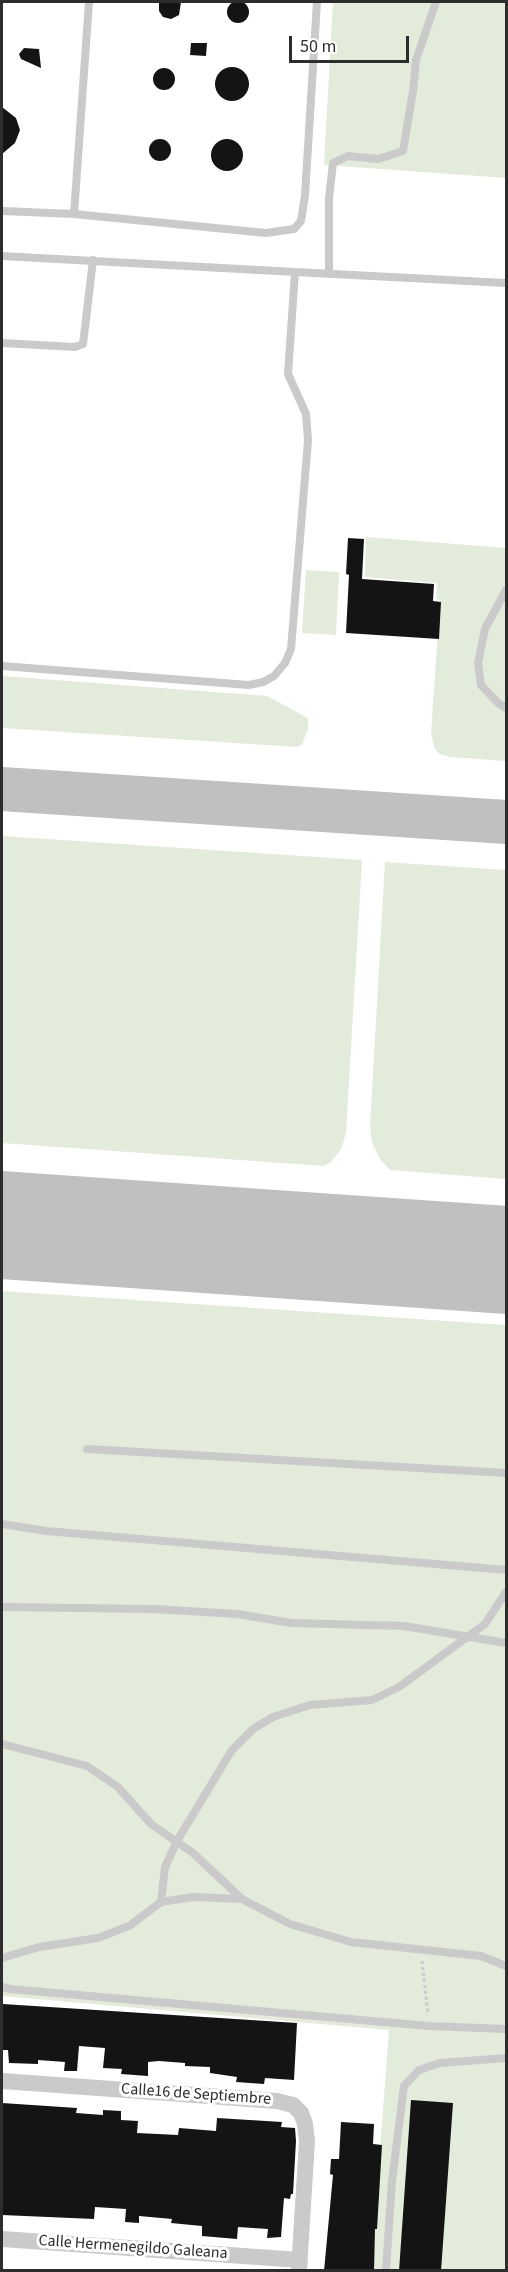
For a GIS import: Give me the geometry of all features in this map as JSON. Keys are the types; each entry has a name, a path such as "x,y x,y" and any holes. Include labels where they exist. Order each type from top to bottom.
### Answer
{"street":[{"name":"Calle16 de Septiembre","path":"2,2081 277,2101 293,2105 302,2114 307,2140 299,2265"},
{"name":"Calle Hermenegildo Galeana","path":"2,2239 299,2265"}],"lane":[{"path":"74,214 89,2"},
{"path":"2,211 74,214 266,233 294,229 301,221 305,195 317,2"},
{"path":"329,273 329,198 333,163 348,156 378,159 403,151 416,60 436,2"},
{"path":"2,256 507,283"},
{"path":"2,343 75,347 83,344 93,260"},
{"path":"2,666 249,685 263,682 274,676 285,663 291,649 308,440 306,414 288,374 295,272"},
{"path":"507,590 485,629 478,663 481,685 498,703 507,708"},
{"path":"87,1449 507,1473"},
{"path":"2,1524 46,1531 507,1570"},
{"path":"161,1902 165,1867 177,1841 232,1750 253,1729 273,1717 310,1705 372,1700 399,1687 485,1624 507,1592"},
{"path":"2,1607 154,1609 237,1614 291,1623 404,1626 507,1643"},
{"path":"2,1744 87,1766 118,1787 151,1824 177,1841 242,1899 290,1924 351,1941 482,1956 507,1966"},
{"path":"2,1958 39,1947 98,1938 129,1926 161,1902 193,1897 242,1899"},
{"path":"2,1987 429,2026 507,2029"},
{"path":"386,2271 392,2181 404,2086 420,2070 440,2063 507,2058"}],"path":[{"path":"421,1950 429,2026"}],"green space":[{"path":"333,2 506,2 506,178 324,165"},
{"path":"366,537 506,548 506,761 450,757 440,754 435,749 431,734 440,600 436,599 437,583 365,577"},
{"path":"306,570 339,572 336,635 302,633"},
{"path":"2,676 267,696 308,718 308,729 302,744 298,747 2,728"},
{"path":"2,836 362,860 346,1133 341,1149 331,1162 324,1166 2,1143"},
{"path":"385,862 506,870 506,1179 390,1170 380,1159 372,1143 370,1126"},
{"path":"2,1291 506,1325 506,2270 371,2270 389,2030 2,1996"}],"building":[{"path":"238,1 246,4 249,12 246,20 238,23 230,20 227,12 230,4"},
{"path":"159,2 181,2 179,15 171,19 163,17 159,11"},
{"path":"191,43 207,43 206,56 190,55"},
{"path":"24,48 39,49 41,68 21,59 19,54"},
{"path":"232,67 244,72 249,84 244,96 232,101 220,96 215,84 220,72"},
{"path":"160,68 168,68 175,75 175,83 168,90 160,90 153,83 153,75"},
{"path":"2,107 16,118 20,130 15,143 2,154"},
{"path":"156,139 164,139 171,146 171,154 164,161 156,161 149,154 149,146"},
{"path":"227,139 239,143 243,155 239,167 227,171 215,167 211,155 215,143"},
{"path":"348,538 364,539 362,579 434,584 433,601 441,602 439,639 346,633"},
{"path":"3,2004 297,2023 294,2080 265,2078 264,2084 236,2082 237,2077 210,2073 210,2067 185,2066 185,2063 159,2061 148,2062 148,2076 121,2074 122,2069 103,2068 105,2048 79,2046 77,2071 64,2071 65,2062 38,2060 38,2064 9,2063 8,2050 2,2050"},
{"path":"411,2100 453,2103 441,2271 399,2271"},
{"path":"2,2103 77,2108 76,2113 103,2115 103,2110 121,2111 121,2120 138,2121 137,2133 178,2135 179,2128 216,2131 217,2118 282,2122 281,2127 295,2128 293,2194 290,2199 284,2198 281,2237 267,2238 268,2229 238,2227 237,2239 202,2236 202,2226 171,2223 172,2219 139,2216 139,2223 125,2222 126,2209 95,2207 94,2219 2,2215"},
{"path":"341,2122 374,2124 373,2144 382,2145 374,2271 324,2271 333,2175 330,2174 331,2159 339,2159"}],"taxiway":[{"path":"2,789 506,822"}],"runway":[{"path":"2,1225 506,1260"}]}
